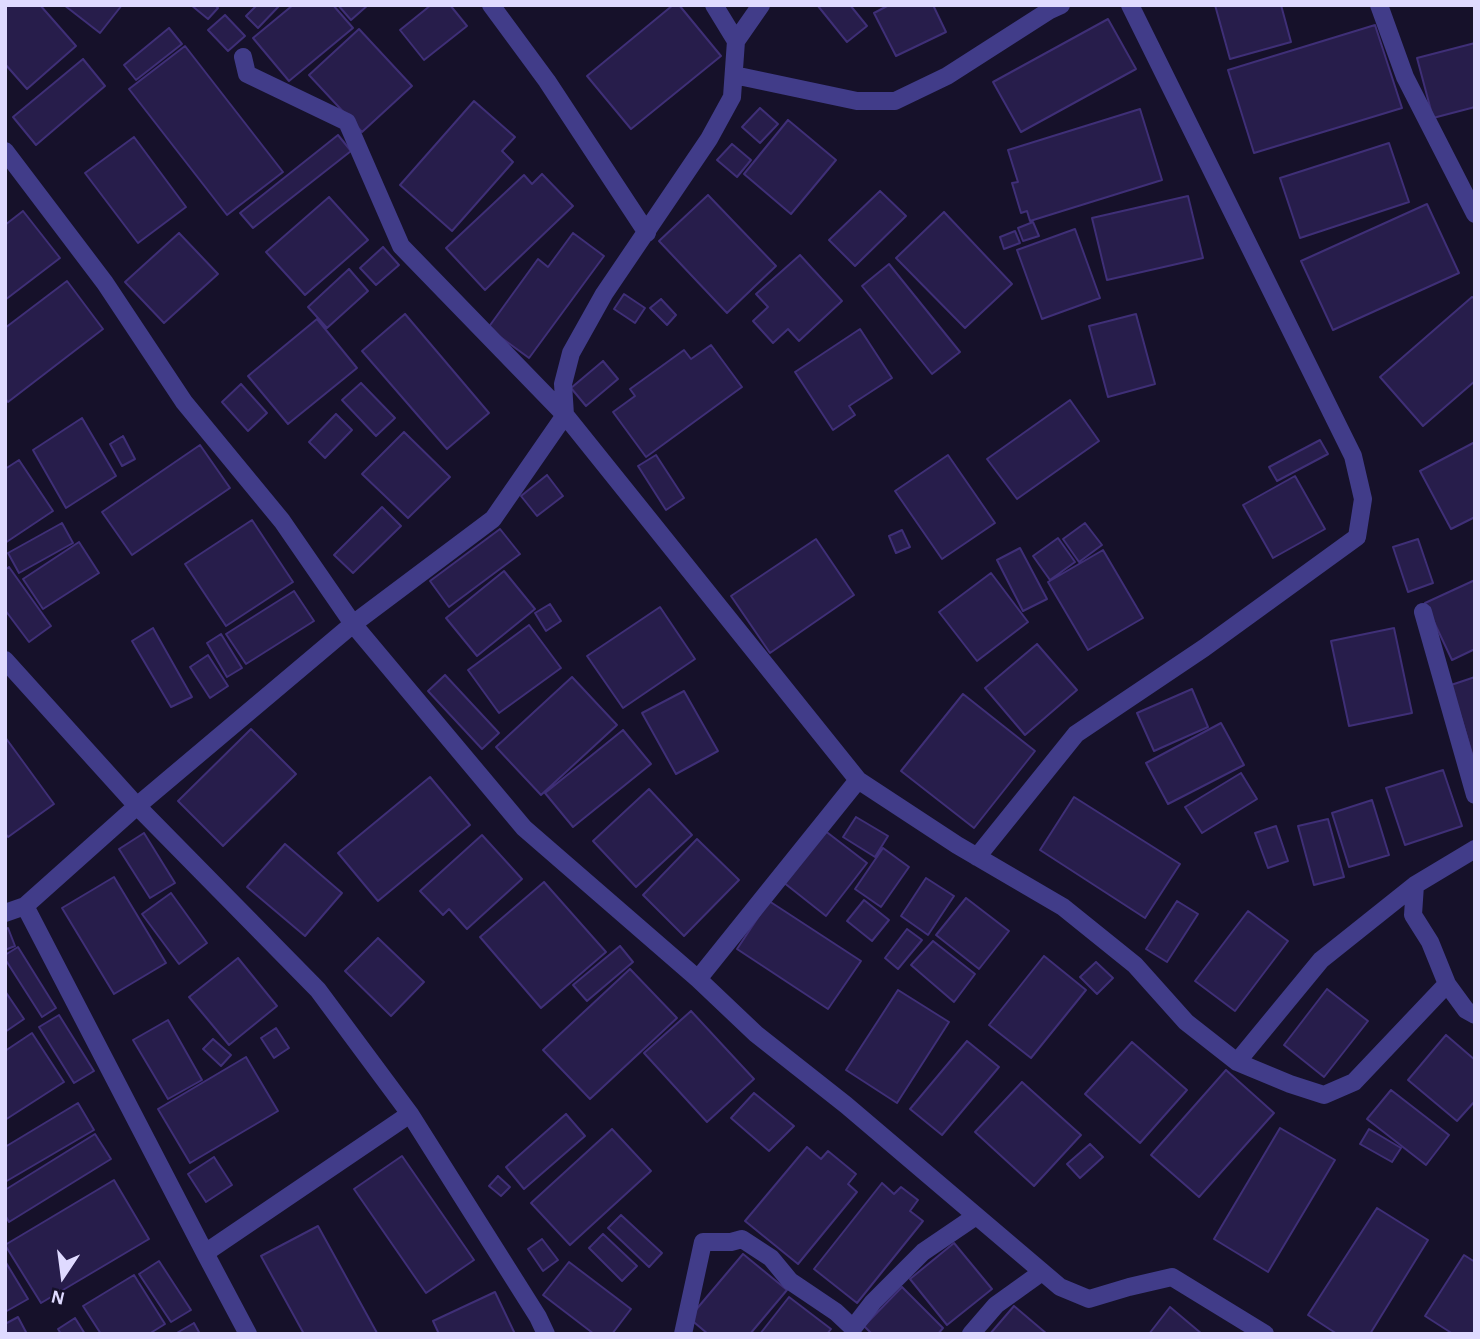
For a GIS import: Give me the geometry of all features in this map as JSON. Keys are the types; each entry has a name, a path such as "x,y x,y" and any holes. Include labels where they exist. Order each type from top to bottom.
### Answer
{"street":[{"path":"491,5 547,81 647,233"},
{"path":"714,5 736,41"},
{"path":"5,913 25,905 137,806 353,624 492,519 565,415 563,384 571,353 604,294 709,139 733,97 736,41 761,5"},
{"path":"734,75 857,101 895,101 947,76 1061,5"},
{"path":"977,857 1076,734 1204,648 1357,537 1363,499 1353,456 1130,5"},
{"path":"1380,5 1405,76 1475,214"},
{"path":"243,57 247,74 346,122 401,246 565,415 858,780 977,857 1063,907 1135,965 1186,1022 1237,1062 1290,1084 1324,1095 1354,1082 1447,984"},
{"path":"5,151 105,282 184,402 282,521 353,624 524,828 698,979 756,1034 846,1105 1060,1287 1089,1299 1171,1277 1265,1334"},
{"path":"1423,612 1475,795"},
{"path":"5,660 137,806 318,990 410,1114 538,1317 545,1334"},
{"path":"698,979 858,780"},
{"path":"1237,1062 1321,960 1415,886 1475,849"},
{"path":"1415,886 1413,915 1430,942 1447,984 1466,1010 1475,1015"},
{"path":"25,905 248,1334"},
{"path":"205,1253 410,1114"},
{"path":"682,1334 703,1242 732,1242 742,1239 771,1258 790,1282 836,1312 853,1328 873,1302 923,1252 976,1216"},
{"path":"971,1334 996,1305 1042,1272"}],"building":[{"path":"5,5 40,5 76,46 27,89 5,64"},
{"path":"64,5 122,5 100,33"},
{"path":"191,5 215,5 218,8 208,19"},
{"path":"257,5 280,5 258,28 246,16"},
{"path":"293,5 333,5 353,28 289,81 253,38"},
{"path":"338,5 368,5 351,20"},
{"path":"431,5 450,5 467,26 424,60 400,30"},
{"path":"673,5 679,5 721,56 631,129 587,76"},
{"path":"819,5 850,5 867,26 847,42"},
{"path":"889,5 933,5 946,32 896,56 874,13"},
{"path":"1215,5 1281,5 1291,42 1230,59"},
{"path":"225,15 245,36 228,51 208,30"},
{"path":"1108,19 1136,69 1021,132 993,82"},
{"path":"1375,25 1402,108 1254,153 1228,70"},
{"path":"169,28 182,44 136,80 124,65"},
{"path":"359,29 412,86 362,132 309,75"},
{"path":"1475,43 1475,107 1433,118 1417,58"},
{"path":"185,46 283,172 227,215 129,89"},
{"path":"83,59 105,86 36,145 13,117"},
{"path":"474,101 515,137 502,151 513,162 452,231 400,185"},
{"path":"760,108 778,124 760,143 742,127"},
{"path":"1140,109 1162,180 1030,221 1027,211 1021,213 1012,183 1018,182 1008,150"},
{"path":"788,120 836,160 791,214 744,174"},
{"path":"338,135 351,151 253,228 240,213"},
{"path":"134,137 186,207 138,243 85,173"},
{"path":"1389,143 1409,202 1300,238 1280,178"},
{"path":"732,144 751,160 737,177 717,160"},
{"path":"542,174 573,206 485,290 446,248 524,175 532,184"},
{"path":"880,191 906,216 855,266 829,240"},
{"path":"708,195 776,266 727,313 659,241"},
{"path":"1188,196 1203,258 1107,280 1092,218"},
{"path":"329,197 368,240 305,295 266,252"},
{"path":"1427,204 1459,273 1333,330 1301,261"},
{"path":"23,211 60,258 5,300 5,225"},
{"path":"944,212 1012,284 965,328 896,258"},
{"path":"1033,222 1039,236 1023,241 1018,228"},
{"path":"1075,229 1100,298 1042,319 1017,250"},
{"path":"1015,231 1020,243 1004,249 1000,237"},
{"path":"179,233 218,274 164,323 125,282"},
{"path":"573,233 604,256 529,358 488,328 538,259 548,267"},
{"path":"383,247 399,265 376,285 360,268"},
{"path":"800,255 842,301 799,341 788,329 773,343 753,321 768,307 756,294"},
{"path":"889,264 960,352 932,374 862,286"},
{"path":"349,269 368,291 327,328 308,307"},
{"path":"67,281 103,329 8,402 5,398 5,328"},
{"path":"624,294 645,308 635,323 614,309"},
{"path":"1472,297 1475,299 1475,381 1423,426 1380,377"},
{"path":"661,299 676,315 667,325 650,308"},
{"path":"405,314 489,413 447,449 362,351"},
{"path":"1136,314 1155,384 1108,397 1089,326"},
{"path":"317,319 357,368 288,424 248,376"},
{"path":"860,329 892,378 849,406 855,415 833,430 795,372"},
{"path":"711,345 742,387 646,457 613,412 635,396 630,389 684,350 691,359"},
{"path":"603,361 618,379 586,406 571,388"},
{"path":"361,383 395,418 376,436 342,400"},
{"path":"241,384 267,413 248,431 222,402"},
{"path":"1070,400 1099,441 1017,499 987,459"},
{"path":"336,414 352,430 325,458 309,442"},
{"path":"82,418 116,476 66,508 33,450"},
{"path":"404,432 450,477 408,518 362,474"},
{"path":"123,436 135,459 122,466 110,444"},
{"path":"1320,440 1328,454 1277,481 1269,467"},
{"path":"1475,442 1475,517 1451,529 1420,471"},
{"path":"200,445 230,488 132,555 102,512"},
{"path":"656,455 684,498 666,510 638,466"},
{"path":"948,455 995,523 942,559 895,491"},
{"path":"19,460 53,511 5,543 5,469"},
{"path":"547,475 563,496 537,516 521,496"},
{"path":"1295,476 1325,529 1273,558 1243,505"},
{"path":"382,507 401,526 353,573 334,555"},
{"path":"252,520 293,582 226,626 185,564"},
{"path":"62,523 73,543 19,573 8,553"},
{"path":"1085,523 1102,545 1079,562 1063,539"},
{"path":"500,529 520,554 449,607 430,581"},
{"path":"902,530 910,547 896,553 889,536"},
{"path":"1058,538 1075,562 1050,580 1033,556"},
{"path":"816,539 854,595 770,653 731,596"},
{"path":"1418,539 1433,583 1408,592 1393,547"},
{"path":"79,542 99,573 43,609 23,579"},
{"path":"1020,548 1047,599 1023,611 997,560"},
{"path":"1103,550 1143,618 1088,650 1048,582"},
{"path":"9,567 51,626 29,642 5,610 5,570"},
{"path":"504,571 535,609 477,656 446,618"},
{"path":"991,573 1028,622 977,661 939,612"},
{"path":"1475,580 1475,649 1452,660 1425,603"},
{"path":"294,591 314,621 246,664 226,634"},
{"path":"550,604 561,621 546,631 535,613"},
{"path":"660,607 695,659 623,708 587,656"},
{"path":"529,625 561,668 499,713 468,670"},
{"path":"153,628 192,697 171,707 132,641"},
{"path":"1394,628 1412,713 1349,726 1331,641"},
{"path":"221,634 242,668 227,677 207,643"},
{"path":"1037,644 1077,690 1025,735 985,688"},
{"path":"208,655 228,686 210,698 190,667"},
{"path":"445,675 499,733 482,749 428,691"},
{"path":"572,677 617,725 541,795 496,747"},
{"path":"1475,677 1475,763 1451,685"},
{"path":"1192,689 1208,727 1154,751 1137,713"},
{"path":"684,691 718,751 676,774 642,713"},
{"path":"963,694 1035,751 974,828 901,771"},
{"path":"1221,723 1244,765 1168,804 1146,763"},
{"path":"251,729 296,774 223,846 178,801"},
{"path":"623,730 651,764 573,827 545,793"},
{"path":"5,737 54,804 8,837 5,833"},
{"path":"1443,770 1462,826 1405,845 1386,788"},
{"path":"1241,773 1257,799 1202,833 1185,807"},
{"path":"430,777 470,825 378,901 338,853"},
{"path":"649,789 692,835 636,887 593,841"},
{"path":"1074,797 1180,864 1145,918 1040,850"},
{"path":"1372,800 1389,855 1349,867 1332,813"},
{"path":"856,817 888,836 875,857 843,837"},
{"path":"1328,819 1344,877 1314,885 1298,826"},
{"path":"1276,826 1288,861 1268,868 1255,833"},
{"path":"824,830 867,863 826,916 783,882"},
{"path":"144,833 175,883 150,898 119,849"},
{"path":"482,835 522,879 467,929 449,909 443,915 420,891"},
{"path":"697,839 739,880 684,936 643,895"},
{"path":"285,844 342,893 305,936 247,887"},
{"path":"883,848 909,867 881,907 855,889"},
{"path":"114,877 166,963 114,994 62,908"},
{"path":"926,878 954,896 928,935 901,916"},
{"path":"544,882 606,952 541,1008 480,937"},
{"path":"171,893 207,943 179,964 142,914"},
{"path":"966,898 1009,931 979,969 936,935"},
{"path":"864,900 889,920 872,941 847,921"},
{"path":"769,901 861,961 828,1009 737,949"},
{"path":"1177,901 1198,914 1167,962 1146,949"},
{"path":"1248,911 1288,941 1235,1011 1195,981"},
{"path":"8,928 15,946 5,950 5,929"},
{"path":"907,929 922,940 898,969 885,958"},
{"path":"378,938 424,982 391,1016 345,971"},
{"path":"933,941 975,974 954,1002 911,965"},
{"path":"620,946 633,962 587,1001 573,985"},
{"path":"18,947 56,1008 42,1017 5,959 5,955"},
{"path":"1044,956 1086,990 1031,1058 989,1025"},
{"path":"238,958 277,1006 229,1045 189,997"},
{"path":"1096,962 1113,978 1097,994 1080,977"},
{"path":"630,969 677,1018 590,1099 543,1050"},
{"path":"1327,989 1368,1021 1324,1077 1284,1045"},
{"path":"898,990 949,1022 897,1103 846,1070"},
{"path":"5,991 24,1019 5,1032"},
{"path":"691,1011 754,1079 707,1122 644,1053"},
{"path":"59,1015 94,1071 74,1083 39,1027"},
{"path":"168,1020 202,1080 168,1099 133,1040"},
{"path":"276,1028 289,1048 274,1058 261,1038"},
{"path":"32,1033 64,1082 5,1120 5,1051"},
{"path":"1446,1035 1475,1060 1475,1101 1457,1121 1408,1080"},
{"path":"213,1039 231,1055 221,1066 203,1049"},
{"path":"967,1041 999,1067 942,1135 910,1109"},
{"path":"1132,1042 1187,1090 1140,1143 1085,1094"},
{"path":"246,1057 278,1111 190,1163 158,1109"},
{"path":"1226,1070 1274,1113 1199,1197 1151,1155"},
{"path":"1022,1082 1081,1135 1034,1186 975,1132"},
{"path":"1391,1090 1449,1135 1426,1165 1367,1119"},
{"path":"754,1093 794,1126 769,1151 731,1118"},
{"path":"78,1103 94,1130 5,1182 5,1147"},
{"path":"566,1114 585,1136 524,1189 506,1167"},
{"path":"1280,1128 1335,1160 1268,1272 1214,1239"},
{"path":"612,1129 651,1171 570,1245 531,1203"},
{"path":"1369,1129 1401,1148 1392,1162 1360,1144"},
{"path":"95,1134 111,1159 9,1222 5,1215 5,1190"},
{"path":"1090,1144 1103,1157 1080,1178 1067,1164"},
{"path":"807,1147 821,1159 828,1151 856,1174 848,1184 857,1192 798,1264 745,1221"},
{"path":"402,1156 474,1260 426,1293 354,1189"},
{"path":"214,1157 232,1185 206,1202 188,1174"},
{"path":"498,1176 510,1187 501,1196 489,1186"},
{"path":"114,1180 149,1239 41,1303 5,1245"},
{"path":"882,1183 894,1194 901,1187 918,1200 910,1211 923,1221 857,1303 814,1269"},
{"path":"1377,1208 1428,1240 1370,1334 1337,1334 1308,1315"},
{"path":"621,1215 662,1253 649,1267 608,1228"},
{"path":"318,1226 377,1333 304,1334 261,1256"},
{"path":"603,1234 637,1266 622,1281 589,1248"},
{"path":"542,1239 558,1260 543,1271 528,1249"},
{"path":"954,1243 992,1289 947,1325 910,1279"},
{"path":"743,1254 787,1290 750,1334 708,1334 689,1318"},
{"path":"1464,1255 1475,1262 1475,1334 1453,1334 1425,1316"},
{"path":"5,1261 28,1299 5,1312"},
{"path":"159,1261 191,1310 171,1322 139,1274"},
{"path":"569,1262 631,1309 612,1334 594,1334 543,1295"},
{"path":"134,1275 165,1324 149,1334 101,1334 83,1306"},
{"path":"902,1287 943,1328 938,1334 872,1334 864,1326"},
{"path":"495,1292 515,1334 439,1334 433,1321"},
{"path":"789,1297 831,1329 827,1334 760,1334"},
{"path":"1014,1306 1047,1334 990,1334"},
{"path":"1170,1307 1202,1334 1149,1334"},
{"path":"18,1317 27,1334 5,1334 5,1324"},
{"path":"75,1318 85,1334 61,1334 58,1329"},
{"path":"194,1323 200,1334 175,1334"}]}
